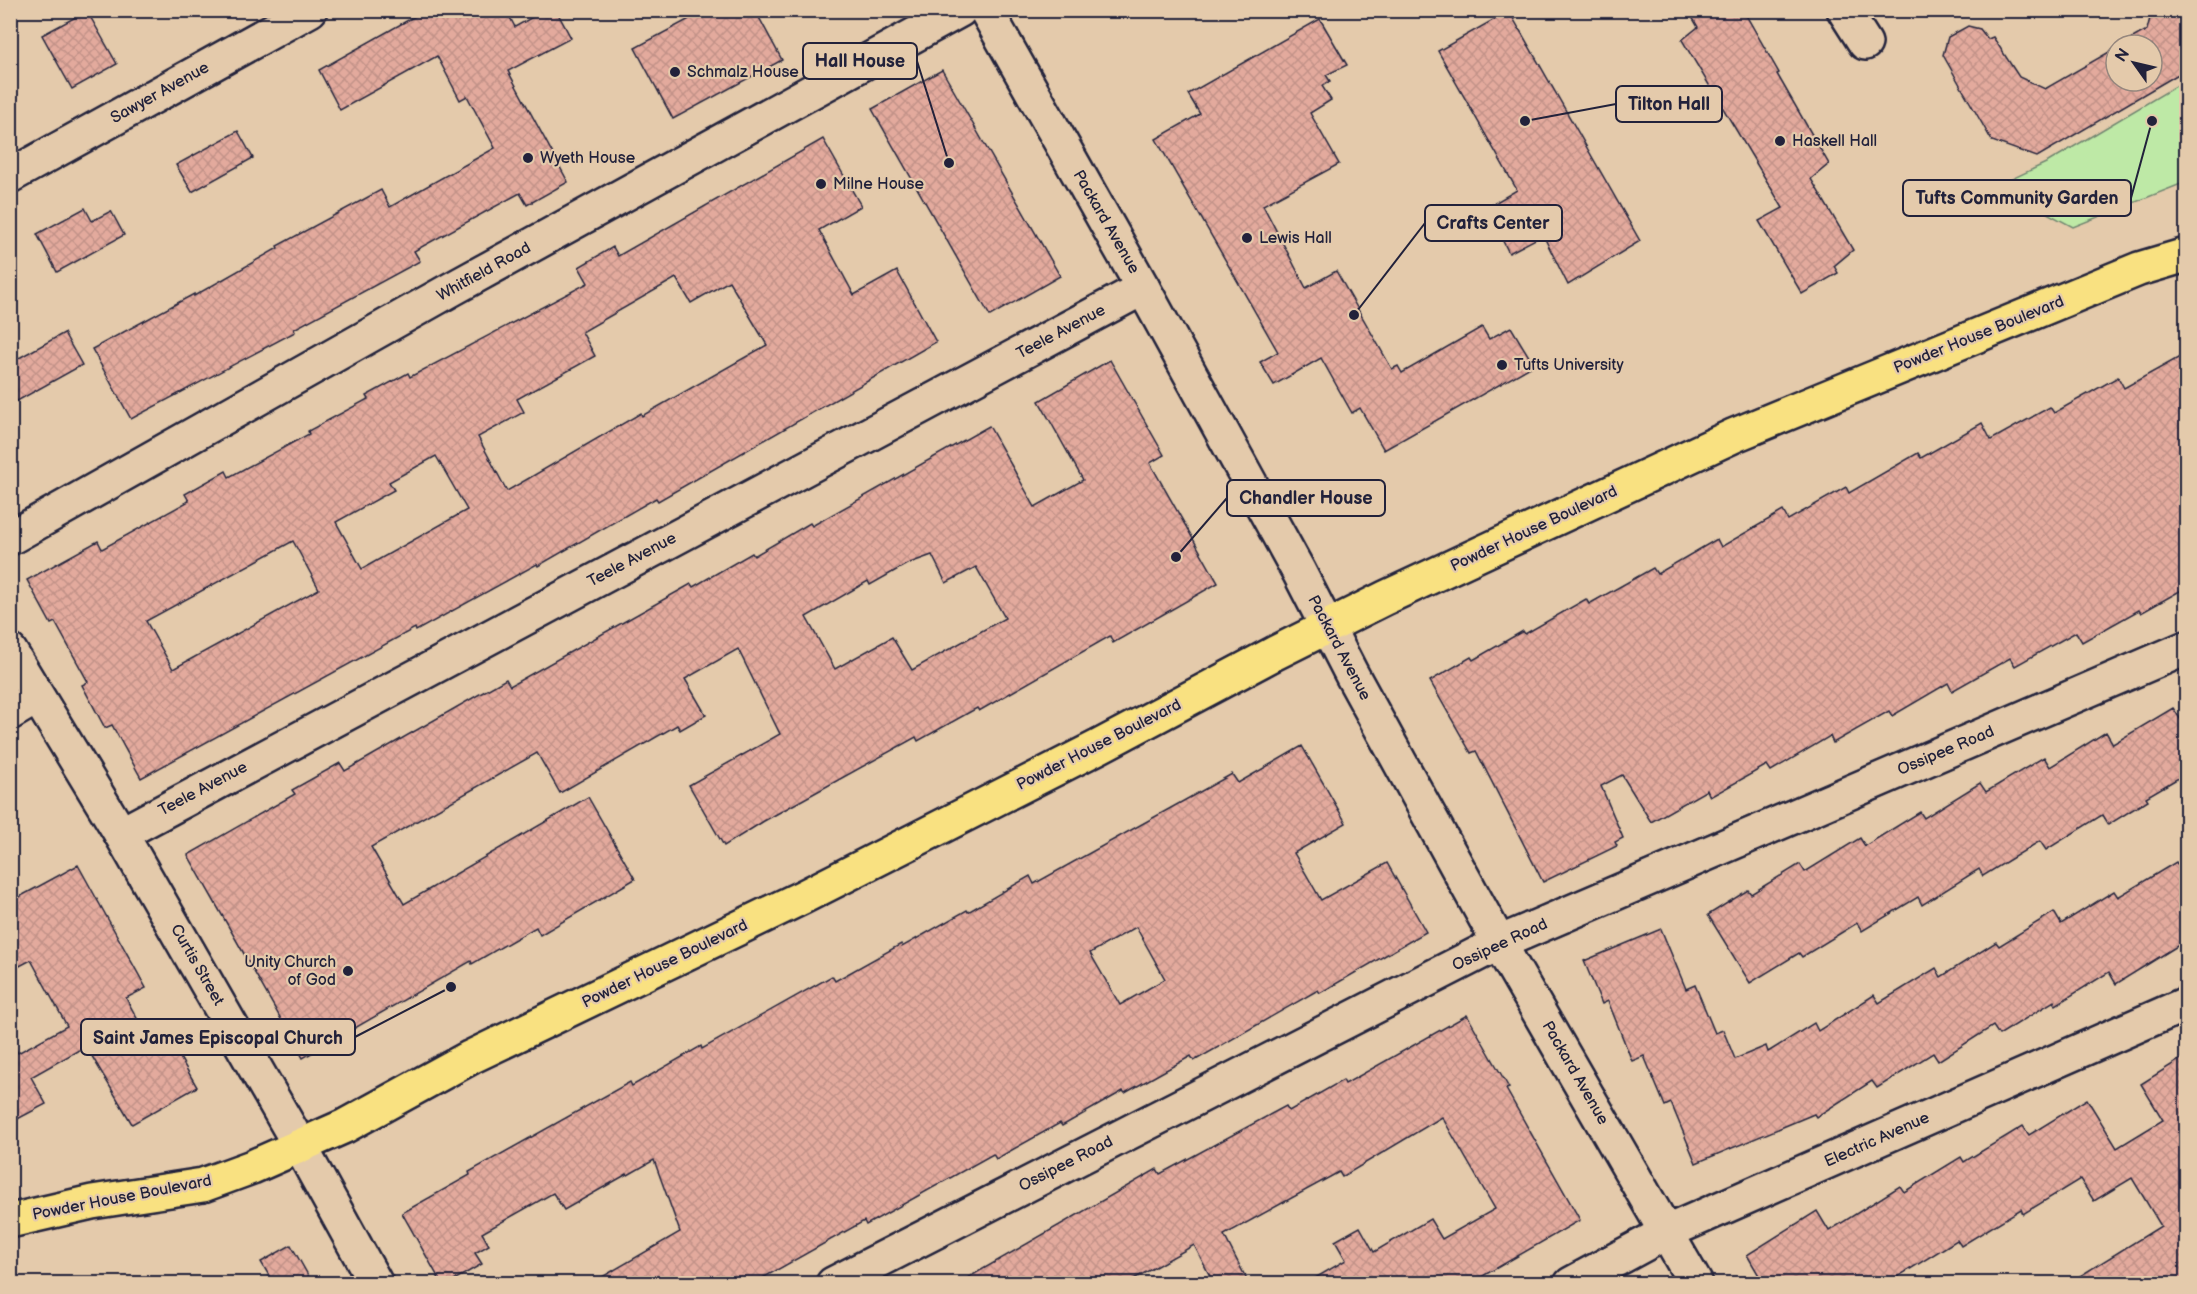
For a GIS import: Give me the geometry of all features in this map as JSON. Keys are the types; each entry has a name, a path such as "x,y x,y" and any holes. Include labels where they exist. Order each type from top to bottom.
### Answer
{"main road":[{"name":"Powder House Boulevard","path":"10,1221 92,1202 203,1185 300,1146 345,1126 471,1057 803,897 1100,746 1275,652 1476,555 1735,435 2139,269 2187,255"}],"street":[{"name":"Sawyer Avenue","path":"10,176 310,10"},
{"name":"Whitfield Road","path":"10,538 452,289 960,10"},
{"name":"Packard Avenue","path":"986,10 1143,288 1499,943 1696,1284"},
{"path":"1844,10 1865,44"},
{"name":"Teele Avenue","path":"121,834 1143,288"},
{"name":"Ossipee Road","path":"833,1284 1499,943 2187,648"},
{"name":"Curtis Street","path":"10,651 24,705 121,834 300,1146 376,1284"},
{"name":"Electric Avenue","path":"1571,1284 1667,1232 2187,1004"}],"green space":[{"path":"2186,80 2186,182 2073,227 1997,186 2048,162"}],"building":[{"path":"426,10 506,10 515,27 545,10 556,10 571,38 508,71 568,182 527,205 520,193 414,251 420,261 294,329 295,332 131,419 92,349 194,294 194,296 278,248 277,246 381,190 390,207 495,148 467,96 460,100 437,56 340,110 319,70"},
{"path":"706,10 755,10 782,60 673,119 635,48"},
{"name":"Haskell Hall","path":"1688,10 1743,10 1829,164 1811,179 1853,250 1834,266 1838,273 1802,294 1759,221 1783,208 1682,40 1698,27"},
{"path":"2152,10 2187,10 2187,69 2164,82 2164,33 2142,33 2147,30"},
{"path":"87,11 117,64 72,89 42,35"},
{"path":"1509,11 1640,241 1568,285 1543,235 1509,253 1486,208 1517,190 1438,51"},
{"name":"Lewis Hall","path":"1320,19 1347,65 1326,75 1330,81 1322,86 1331,100 1310,113 1339,164 1263,205 1306,288 1336,271 1392,369 1398,366 1402,373 1482,327 1489,339 1511,327 1534,365 1384,450 1360,408 1352,413 1321,358 1274,385 1260,362 1278,352 1156,139 1200,114 1188,94"},
{"path":"1968,26 1980,29 1988,39 1993,37 2019,77 2045,89 2104,55 2104,93 2146,93 2037,157 1992,141 1943,55 1948,37"},
{"path":"942,70 1060,276 990,316 872,109"},
{"path":"238,131 253,158 192,192 176,165"},
{"path":"823,139 861,206 819,230 854,295 897,271 936,342 658,501 656,498 538,566 537,564 416,631 415,628 141,778 112,725 105,728 82,685 88,682 55,622 51,624 27,580 98,541 102,549 189,501 185,494 226,471 229,477 309,434 308,431 368,399 366,396 408,373 410,377 588,283 579,267 613,247 618,256","holes":["676,278 691,303 729,281 767,345 642,416 641,413 507,491 478,437 524,412 517,399 595,356 582,332","436,456 467,510 362,569 336,522 394,490 389,482","293,541 319,589 173,669 146,621"]},
{"path":"85,208 92,221 111,211 124,235 57,272 37,234"},
{"path":"64,333 82,365 10,405 10,363"},
{"path":"2187,353 2187,587 2141,613 2139,610 2082,642 2076,632 2015,666 2010,658 1952,691 1948,683 1892,716 1889,711 1833,743 1830,736 1771,771 1767,765 1710,797 1707,790 1651,822 1622,775 1601,786 1623,838 1615,842 1617,846 1543,882 1476,751 1471,753 1430,681 1471,657 1473,660 1523,631 1525,634 1586,599 1589,604 1653,568 1657,574 1717,539 1721,547 1783,511 1788,520 1846,487 1849,493 1918,453 1921,458 1982,423 1991,440 2050,407 2054,413 2118,377 2124,388"},
{"path":"1110,360 1164,455 1150,463 1218,583 1113,643 1110,636 979,711 977,708 918,741 916,737 764,821 724,846 689,785 780,734 738,649 685,679 706,715 680,730 677,725 560,793 537,753 371,847 404,904 588,797 635,879 540,935 536,927 472,964 471,961 303,1058 188,855 295,794 292,790 340,763 345,771 506,679 510,686 691,584 693,587 752,553 754,556 810,523 812,526 989,426 1035,507 1083,480 1039,401","holes":["932,555 946,583 976,567 1005,618 912,670 892,637 835,669 806,617 868,581 870,585 907,564"]},
{"path":"2173,708 2187,729 2187,773 2146,797 2148,800 2108,825 2102,815 2046,850 2040,841 1983,876 1979,869 1922,905 1918,897 1862,931 1857,923 1802,957 1799,953 1750,983 1708,915 1748,890 1751,894 1800,864 1805,872 1860,838 1865,846 1920,812 1924,818 1980,783 1986,792 2044,757 2050,767 2106,732 2113,744"},
{"path":"1302,746 1346,823 1294,853 1321,900 1387,863 1426,932 1320,993 1318,990 1194,1061 1191,1056 1062,1126 1060,1123 996,1159 993,1154 866,1225 864,1221 752,1284 590,1284 680,1232 654,1160 564,1210 553,1193 482,1233 489,1245 475,1253 482,1264 447,1284 442,1284 402,1213 470,1175 469,1172 630,1082 632,1086 832,976 835,981 901,944 902,947 967,910 968,912 1030,876 1034,884 1232,774 1238,783","holes":["1136,927 1165,979 1120,1005 1090,953"]},
{"path":"2176,862 2187,879 2187,940 2116,984 2109,972 2056,1005 2054,1001 1999,1035 1993,1026 1938,1061 1933,1053 1877,1088 1872,1081 1816,1117 1814,1114 1696,1163 1671,1103 1665,1106 1644,1056 1632,1061 1608,1001 1602,1004 1584,961 1661,929 1686,989 1695,985 1715,1033 1723,1030 1735,1059 1766,1046 1768,1052 1814,1023 1818,1031 1874,995 1879,1003 1936,968 1941,977 1996,942 1999,946 2054,912 2061,924 2114,891 2118,897"},
{"path":"78,865 146,988 126,998 152,1046 168,1037 197,1087 132,1124 86,1046 31,1077 46,1104 10,1123 10,1039 18,1053 67,1026 31,960 10,971 10,902"},
{"path":"1467,1015 1580,1220 1469,1284 1305,1284 1346,1260 1335,1241 1360,1227 1374,1252 1430,1219 1442,1239 1495,1209 1442,1117 1342,1177 1339,1172 1224,1235 1249,1284 1214,1284 1194,1245 1125,1284 957,1284 1157,1169 1160,1174 1286,1106 1289,1111 1343,1080 1345,1084"},
{"path":"2187,1055 2187,1284 2067,1284 2161,1226 2132,1178 2094,1201 2080,1179 2023,1214 2021,1209 1961,1246 1957,1240 1886,1284 1764,1284 1747,1255 1817,1211 1829,1231 1900,1186 1904,1192 1961,1157 1964,1162 2023,1126 2029,1135 2087,1099 2117,1148 2163,1120 2141,1084"},
{"path":"291,1245 313,1284 274,1284 261,1262"}],"place":[{"name":"Schmalz House","path":"675,72"},
{"name":"Tilton Hall","path":"1525,121"},
{"name":"Tufts Community Garden","path":"2152,121"},
{"name":"Haskell Hall","path":"1780,141"},
{"name":"Wyeth House","path":"528,158"},
{"name":"Hall House","path":"949,163"},
{"name":"Milne House","path":"821,184"},
{"name":"Lewis Hall","path":"1247,238"},
{"name":"Crafts Center","path":"1354,315"},
{"name":"Tufts University","path":"1502,365"},
{"name":"Chandler House","path":"1176,557"},
{"name":"Unity Church of God","path":"348,971"},
{"name":"Saint James Episcopal Church","path":"451,987"}]}
